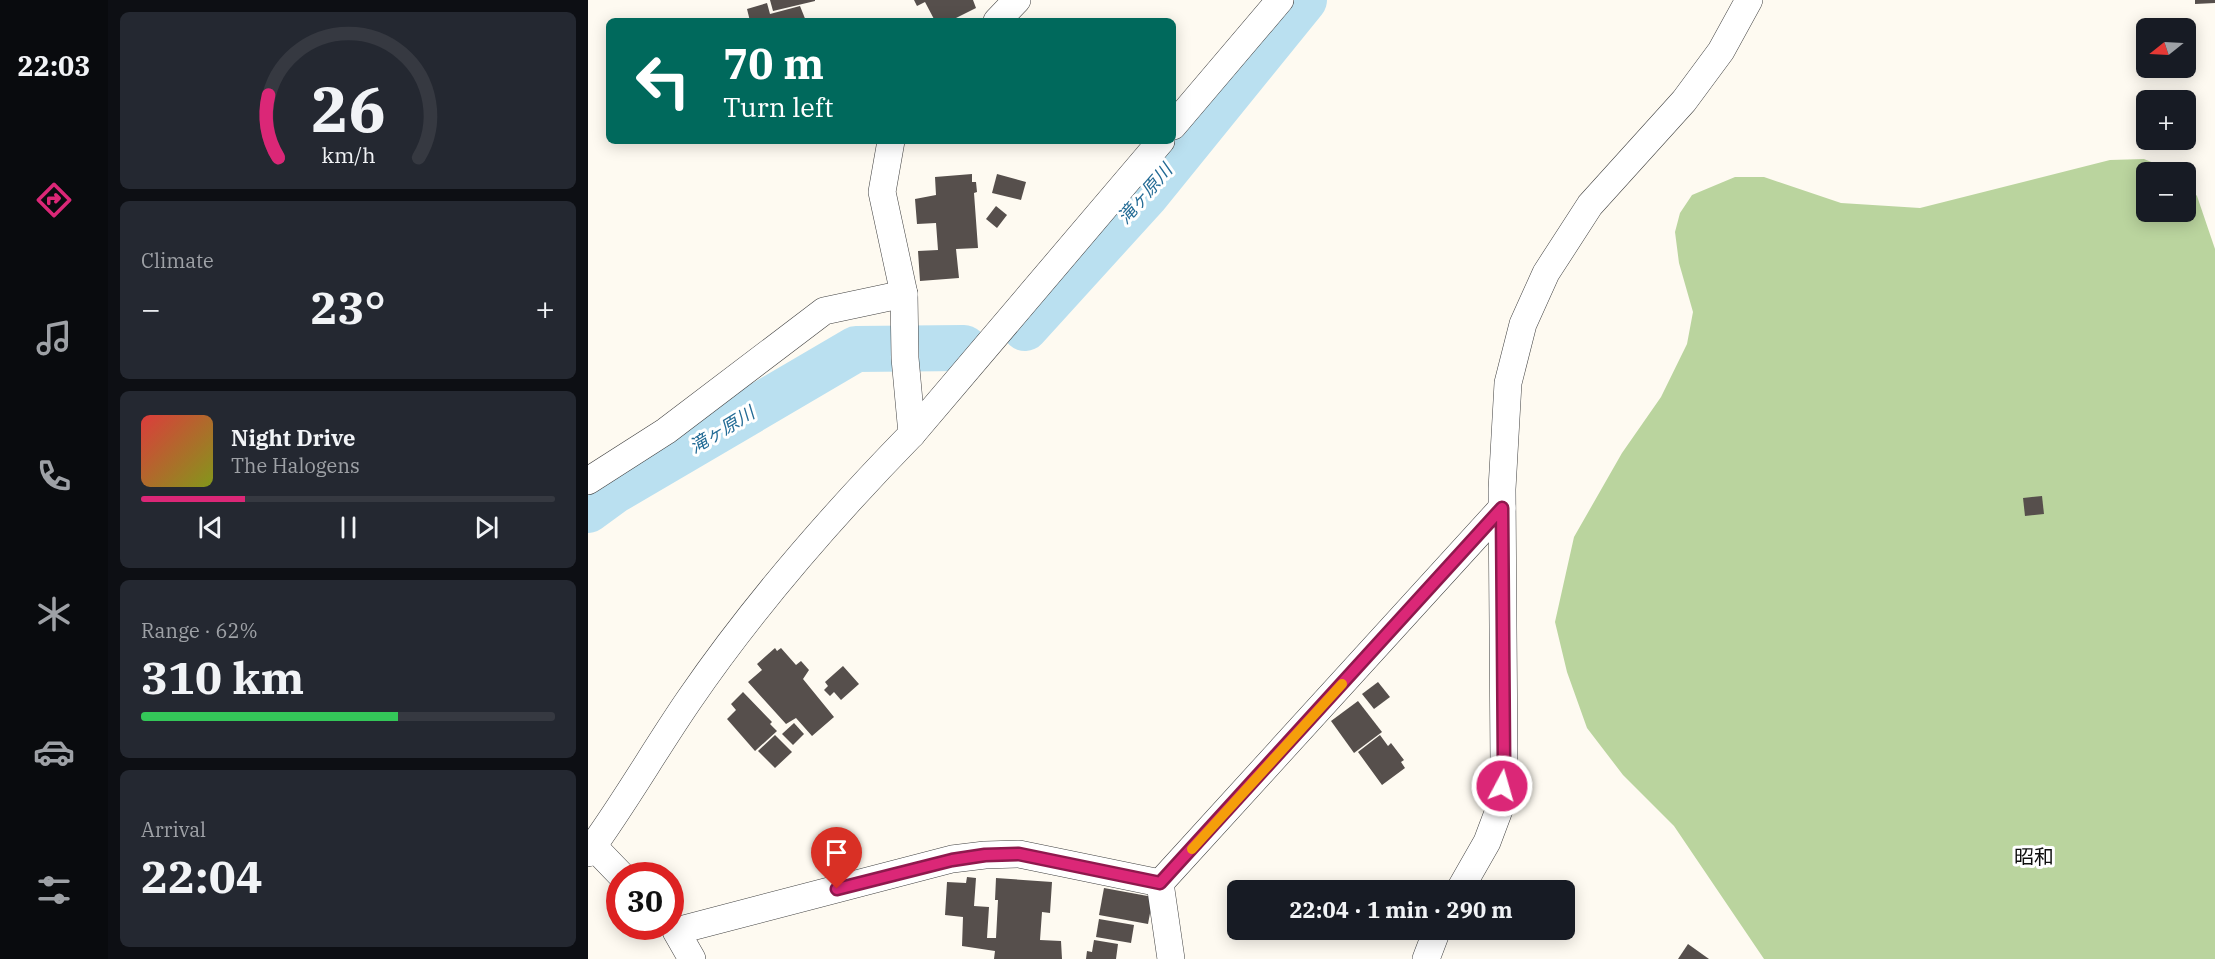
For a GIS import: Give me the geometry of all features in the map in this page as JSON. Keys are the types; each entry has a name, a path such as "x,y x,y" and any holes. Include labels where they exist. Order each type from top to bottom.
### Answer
{"street":[{"path":"1000,18 1017,0"},
{"path":"1176,122 1280,0"},
{"path":"1465,880 1487,842 1499,810 1504,763 1502,508 1508,384 1523,324 1546,273 1590,205 1684,100 1709,68 1749,0"},
{"path":"890,144 882,192 904,294 905,348 912,434"},
{"path":"606,863 591,850 620,809 689,700 763,601 846,502 912,434 1158,144"},
{"path":"588,481 666,430 824,311 904,294"},
{"path":"1160,883 1502,508"},
{"path":"684,925 929,865 985,855 1019,854 1160,883"},
{"path":"1160,883 1171,959"},
{"path":"680,940 692,959"},
{"path":"1426,959 1433,940"}],"green space":[{"path":"2144,159 2151,162 2136,162 2136,222 2196,222 2196,195 2215,249 2215,959 1764,959 1674,826 1623,775 1587,728 1567,672 1555,622 1574,537 1622,453 1661,397 1687,344 1693,312 1679,263 1675,232 1680,213 1692,195 1735,177 1764,177 1841,203 1920,208 2110,160"}],"building":[{"path":"770,0 815,0 815,1 773,11"},
{"path":"914,0 973,0 976,8 956,18 933,18 925,2 917,6"},
{"path":"2195,0 2215,0 2215,3 2195,4"},
{"path":"767,3 770,14 800,6 805,18 749,18 747,9"},
{"path":"972,174 972,182 976,182 977,192 974,193 978,248 956,249 959,278 920,281 918,251 938,250 936,223 917,224 915,199 936,195 935,177"},
{"path":"997,174 1026,182 1021,200 992,193"},
{"path":"996,206 1007,215 997,228 986,219"},
{"path":"2042,496 2044,514 2025,516 2023,498"},
{"path":"775,648 777,651 781,648 796,665 801,661 809,670 803,679 834,717 812,736 796,718 786,724 748,682 762,670 757,664"},
{"path":"843,666 859,684 841,700 834,692 830,696 824,690 828,686 825,682"},
{"path":"1378,682 1390,697 1374,709 1362,694"},
{"path":"743,692 772,722 770,724 777,731 755,751 727,719 736,710 731,704"},
{"path":"1358,701 1382,732 1354,753 1331,721"},
{"path":"794,723 804,734 793,745 782,734"},
{"path":"775,735 792,752 775,768 758,751"},
{"path":"1380,735 1388,746 1391,743 1404,760 1401,762 1405,768 1382,785 1358,752"},
{"path":"967,877 976,878 974,906 989,907 987,938 996,938 998,900 995,900 996,878 1052,882 1050,913 1042,912 1040,940 1061,941 1062,959 994,959 995,951 962,946 963,917 945,915 947,882 966,883"},
{"path":"1104,888 1153,897 1148,924 1099,915"},
{"path":"1099,919 1134,925 1131,943 1096,937"},
{"path":"1094,940 1118,944 1116,959 1086,959 1087,951 1092,952"},
{"path":"1688,944 1709,959 1678,959"}],"waterway":[{"name":"滝ヶ原川","path":"1025,328 1146,195 1304,0"},
{"name":"滝ヶ原川","path":"588,510 614,491 856,349 964,348"}],"slow traffic":[{"path":"1192,849 1342,684"}],"district":[{"name":"昭和","path":"2034,857"}],"route":[{"path":"837,889 952,860 985,855 1019,854 1160,883 1502,508 1504,763 1502,786"}]}
